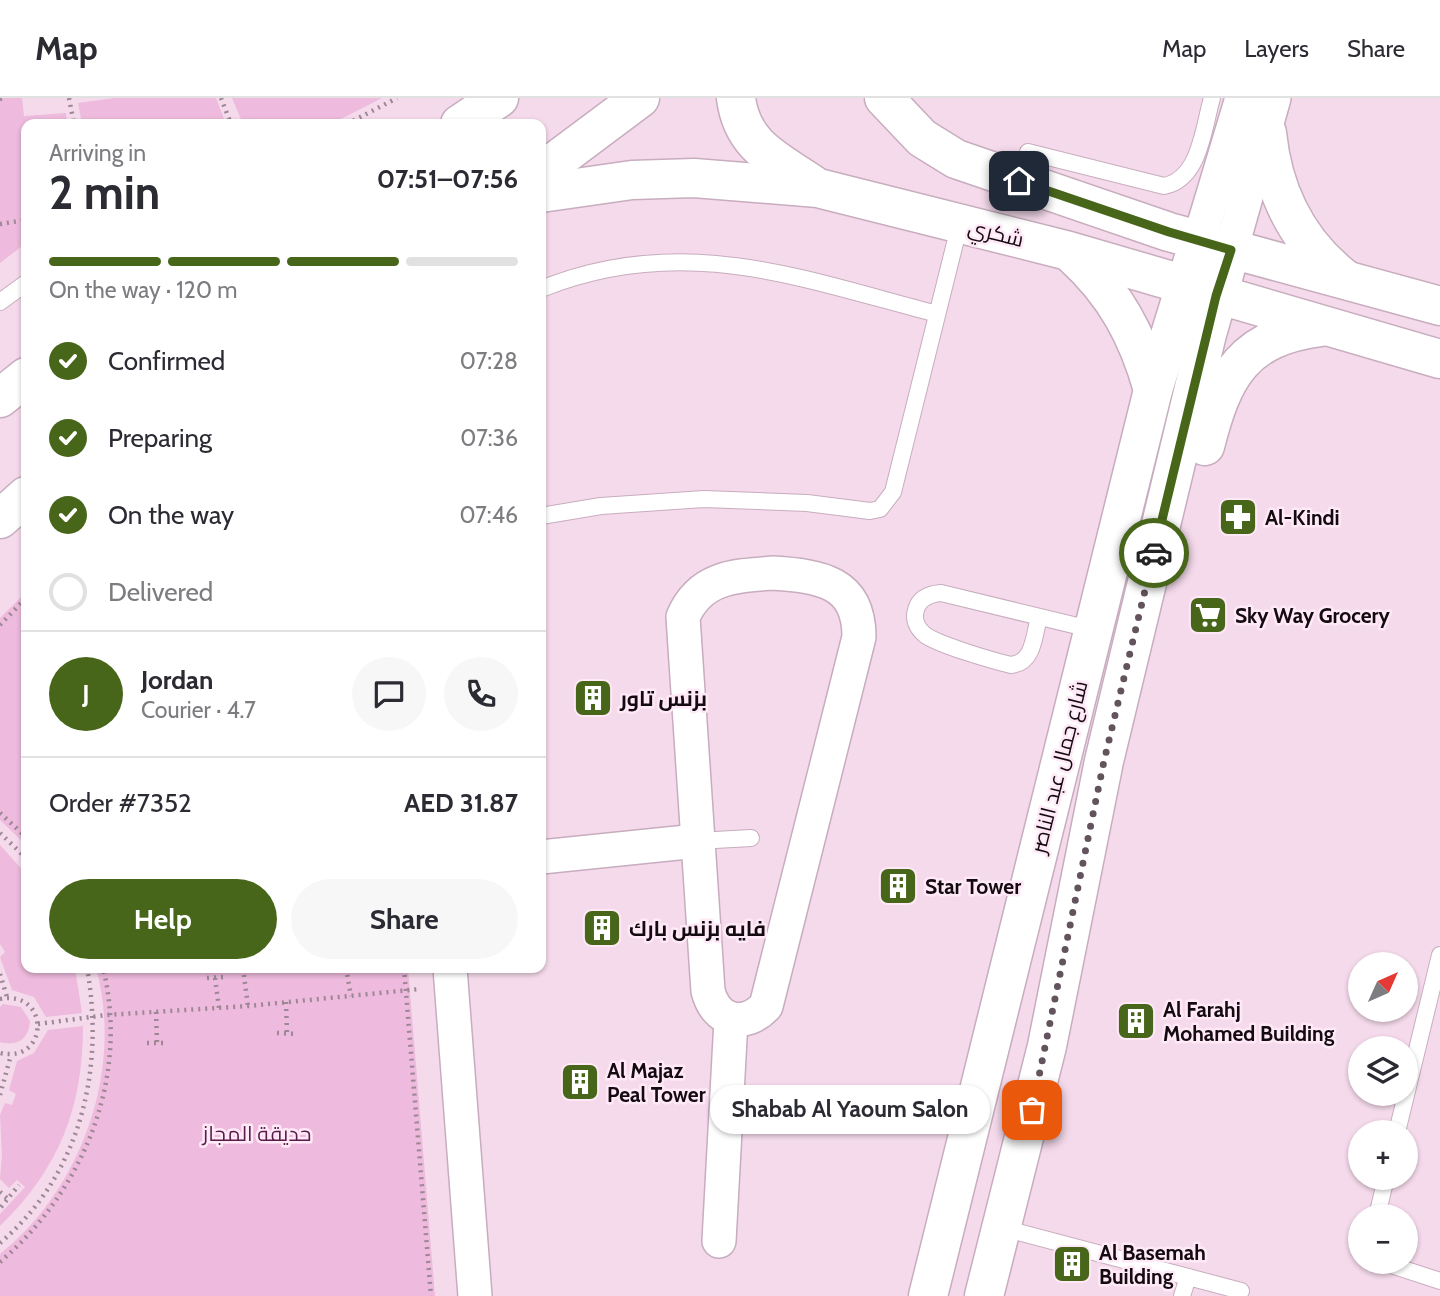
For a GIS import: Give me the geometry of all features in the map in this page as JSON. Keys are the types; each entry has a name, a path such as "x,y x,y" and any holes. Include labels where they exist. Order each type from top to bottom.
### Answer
{"street":[{"path":"468,119 499,98"},
{"path":"546,168 640,98"},
{"path":"736,98 739,118 750,139 818,188"},
{"path":"884,98 922,138 956,159 1215,245 1440,306"},
{"path":"1215,245 1242,98"},
{"path":"1215,245 1271,115"},
{"path":"1271,115 1274,179 1294,225 1319,257 1350,283"},
{"name":"شكري","path":"546,192 632,180 694,178 818,188 1069,251 1440,359"},
{"name":"شارع جمال عبد الناصر","path":"984,1296 1047,1046 1200,291 1215,245"},
{"path":"1069,251 1093,273 1114,299 1131,327 1153,390"},
{"name":"شارع جمال عبد الناصر","path":"928,1296 1153,390 1200,291"},
{"path":"1104,761 1119,744 1140,704 1215,409 1223,388 1249,355 1271,339 1296,330 1323,326"},
{"path":"0,398 21,381"},
{"path":"0,519 21,500"},
{"path":"745,575 801,575 828,582 849,598 856,610 859,637 766,1006 757,1016 745,1021 731,1020 720,1014 711,1004 697,841 682,634 683,617 690,601 702,588 745,575"},
{"path":"546,856 697,841"},
{"path":"451,977 475,1296"},
{"path":"994,1023 1000,1017 1017,1017 1026,1031 1003,1132 1006,1154 1016,1175"},
{"path":"719,1241 731,1020"}],"lane":[{"path":"1028,152 1164,186 1176,184 1186,177 1192,166 1212,98"},
{"path":"546,515 601,506 704,499 794,502 870,512 880,509 893,492 960,223"},
{"path":"546,287 585,274 628,265 673,260 717,262 762,268 937,314"},
{"path":"0,302 21,287"},
{"path":"1039,617 1028,656 1024,661 1011,665 928,638 917,626 915,618 919,603 925,597 941,593 1094,630"},
{"path":"697,841 751,838"},
{"path":"1400,1120 1440,956"},
{"path":"1003,1228 1241,1291"},
{"path":"1418,1274 1440,1281"},
{"path":"1182,1296 1188,1277"}],"path":[{"path":"69,98 73,119"},
{"path":"221,98 229,119"},
{"path":"357,119 397,98"},
{"path":"0,224 21,221"},
{"path":"0,625 21,603"},
{"path":"0,813 21,832"},
{"path":"0,833 21,854"},
{"path":"0,1243 34,1208 73,1143 92,1079 93,1017 88,973"},
{"path":"0,1262 46,1217 88,1146 107,1080 111,1015 104,973"},
{"path":"244,973 248,1006"},
{"path":"347,973 351,996"},
{"path":"404,973 431,1296"},
{"path":"0,974 7,998"},
{"path":"206,978 224,977"},
{"path":"38,1024 111,1015 248,1006 405,990 451,977"},
{"path":"215,978 219,1008"},
{"path":"0,999 24,1002 36,1015 38,1024 37,1033 28,1048 11,1055 0,1053"},
{"path":"286,1002 287,1033"},
{"path":"156,1012 156,1043"},
{"path":"277,1033 296,1034"},
{"path":"147,1043 164,1043"},
{"path":"0,1095 11,1055"},
{"path":"1,1207 19,1185"},
{"path":"0,1192 8,1199"}],"green space":[{"path":"0,98 22,98 24,116 66,113 67,119 21,119 21,247 0,263"},
{"path":"115,98 216,98 224,119 81,119 78,103"},
{"path":"232,98 382,98 341,119 241,119"},
{"path":"21,597 21,840 0,820 0,618"},
{"path":"0,845 21,868 21,973 76,973 82,1013 46,1017 34,997 12,990 0,957 5,952 0,944"},
{"name":"حديقة المجاز","path":"97,973 408,973 435,1296 0,1296 0,1254 29,1227 54,1196 74,1162 89,1124 100,1086 104,1046 103,1007"},
{"path":"3,1004 21,1007 30,1021 25,1037 17,1042 0,1042 0,1007"},
{"path":"83,1026 78,1084 64,1135 38,1182 0,1226 0,1214 25,1187 17,1180 9,1188 0,1179 0,1115 5,1103 12,1105 16,1094 9,1090 17,1061 34,1053 48,1030"}],"way so far":[{"path":"1032,1110 1104,761 1154,553"}],"place":[{"name":"Al-Kindi","path":"1238,517"},
{"name":"Sky Way Grocery","path":"1208,615"},
{"name":"بزنس تاور","path":"593,698"},
{"name":"Star Tower","path":"898,886"},
{"name":"فايه بزنس بارك","path":"602,928"},
{"name":"Al Farahj Mohamed Building","path":"1136,1021"},
{"name":"Al Majaz Peal Tower","path":"580,1082"},
{"name":"Shabab Al Yaoum Salon","path":"1032,1110"},
{"name":"Al Basemah Building","path":"1072,1264"}],"route":[{"path":"1019,181 1231,250 1216,296 1154,553"}]}
